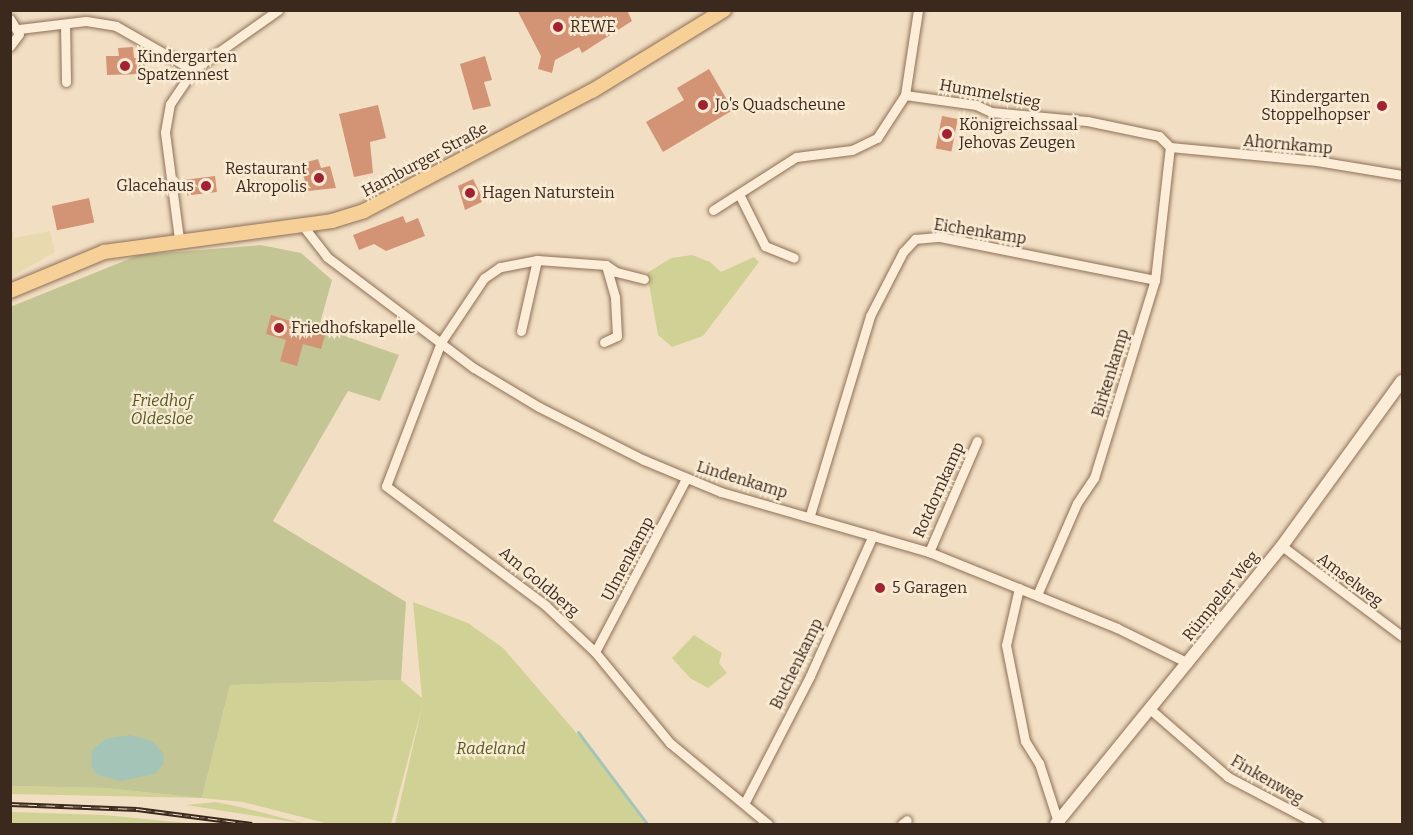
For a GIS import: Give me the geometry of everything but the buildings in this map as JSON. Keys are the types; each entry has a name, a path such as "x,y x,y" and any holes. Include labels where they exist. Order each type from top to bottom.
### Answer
{"main road":[{"name":"Hamburger Straße","path":"10,291 104,252 179,239 332,221 389,200 592,91 724,10"}],"street":[{"path":"179,239 165,132 170,104 193,70 278,10"},
{"path":"713,210 796,157 868,146 905,95 918,10"},
{"path":"10,19 19,29"},
{"path":"19,29 86,21 116,26 193,70"},
{"path":"66,24 66,82"},
{"path":"10,46 19,29"},
{"name":"Hummelstieg","path":"905,95 976,105 991,112 1087,121 1159,136 1170,147"},
{"name":"Ahornkamp","path":"1170,147 1317,161 1402,175"},
{"name":"Birkenkamp","path":"1037,595 1077,504 1094,478 1155,280 1170,147"},
{"path":"739,194 765,246 794,258"},
{"name":"Lindenkamp","path":"303,226 327,258 441,342 539,407 686,479 929,552 1037,595 1188,663"},
{"name":"Eichenkamp","path":"810,515 870,316 903,252 915,239 940,237 1155,280"},
{"path":"441,342 484,278 500,267 537,260 606,265 616,272 644,279"},
{"path":"521,331 537,260"},
{"path":"604,342 617,336 615,297 606,265"},
{"name":"Am Goldberg","path":"441,342 386,486 504,571 595,652 670,743 768,825"},
{"name":"Rümpeler Weg","path":"1057,823 1282,546 1402,381"},
{"name":"Rotdornkamp","path":"929,552 977,441"},
{"name":"Ulmenkamp","path":"595,652 686,479"},
{"name":"Buchenkamp","path":"744,804 810,676 873,535"},
{"name":"Amselweg","path":"1282,546 1402,636"},
{"path":"1019,588 1006,645 1025,741 1039,763 1057,823"},
{"name":"Finkenweg","path":"1150,710 1228,777 1317,825"}],"shaded area":[{"path":"10,221 14,238 50,231 55,252 11,277"},
{"path":"130,735 152,741 163,753 164,763 155,774 121,781 97,775 91,766 92,750 105,739"}],"green space":[{"name":"Friedhof Oldesloe","path":"261,245 301,253 332,280 319,327 399,355 380,401 348,391 273,521 406,602 401,680 230,685 202,798 104,788 11,786 10,307 139,255"},
{"path":"692,255 710,262 721,272 754,257 759,262 703,336 672,347 658,335 647,273 671,258"},
{"name":"Radeland","path":"413,602 468,623 503,648 599,759 645,824 395,824 423,703 391,824 329,824 243,802 202,798 230,685 401,680 422,698"},
{"path":"694,635 722,653 719,663 727,673 708,688 690,678 672,658"},
{"path":"11,786 104,788 202,798 11,794"},
{"path":"216,802 240,807 306,824 186,805"},
{"path":"11,812 104,815 197,824 11,824"}],"waterway":[{"path":"578,732 647,824"}],"railway":[{"path":"10,804 137,809 252,824"}],"place":[{"name":"REWE","path":"558,27"},
{"name":"Kindergarten Spatzennest","path":"125,66"},
{"name":"Jo's Quadscheune","path":"703,105"},
{"name":"Kindergarten Stoppelhopser","path":"1382,106"},
{"name":"Königreichssaal Jehovas Zeugen","path":"947,134"},
{"name":"Restaurant Akropolis","path":"319,178"},
{"name":"Glacehaus","path":"206,186"},
{"name":"Hagen Naturstein","path":"470,193"},
{"name":"Friedhofskapelle","path":"279,328"},
{"name":"5 Garagen","path":"880,588"}]}
